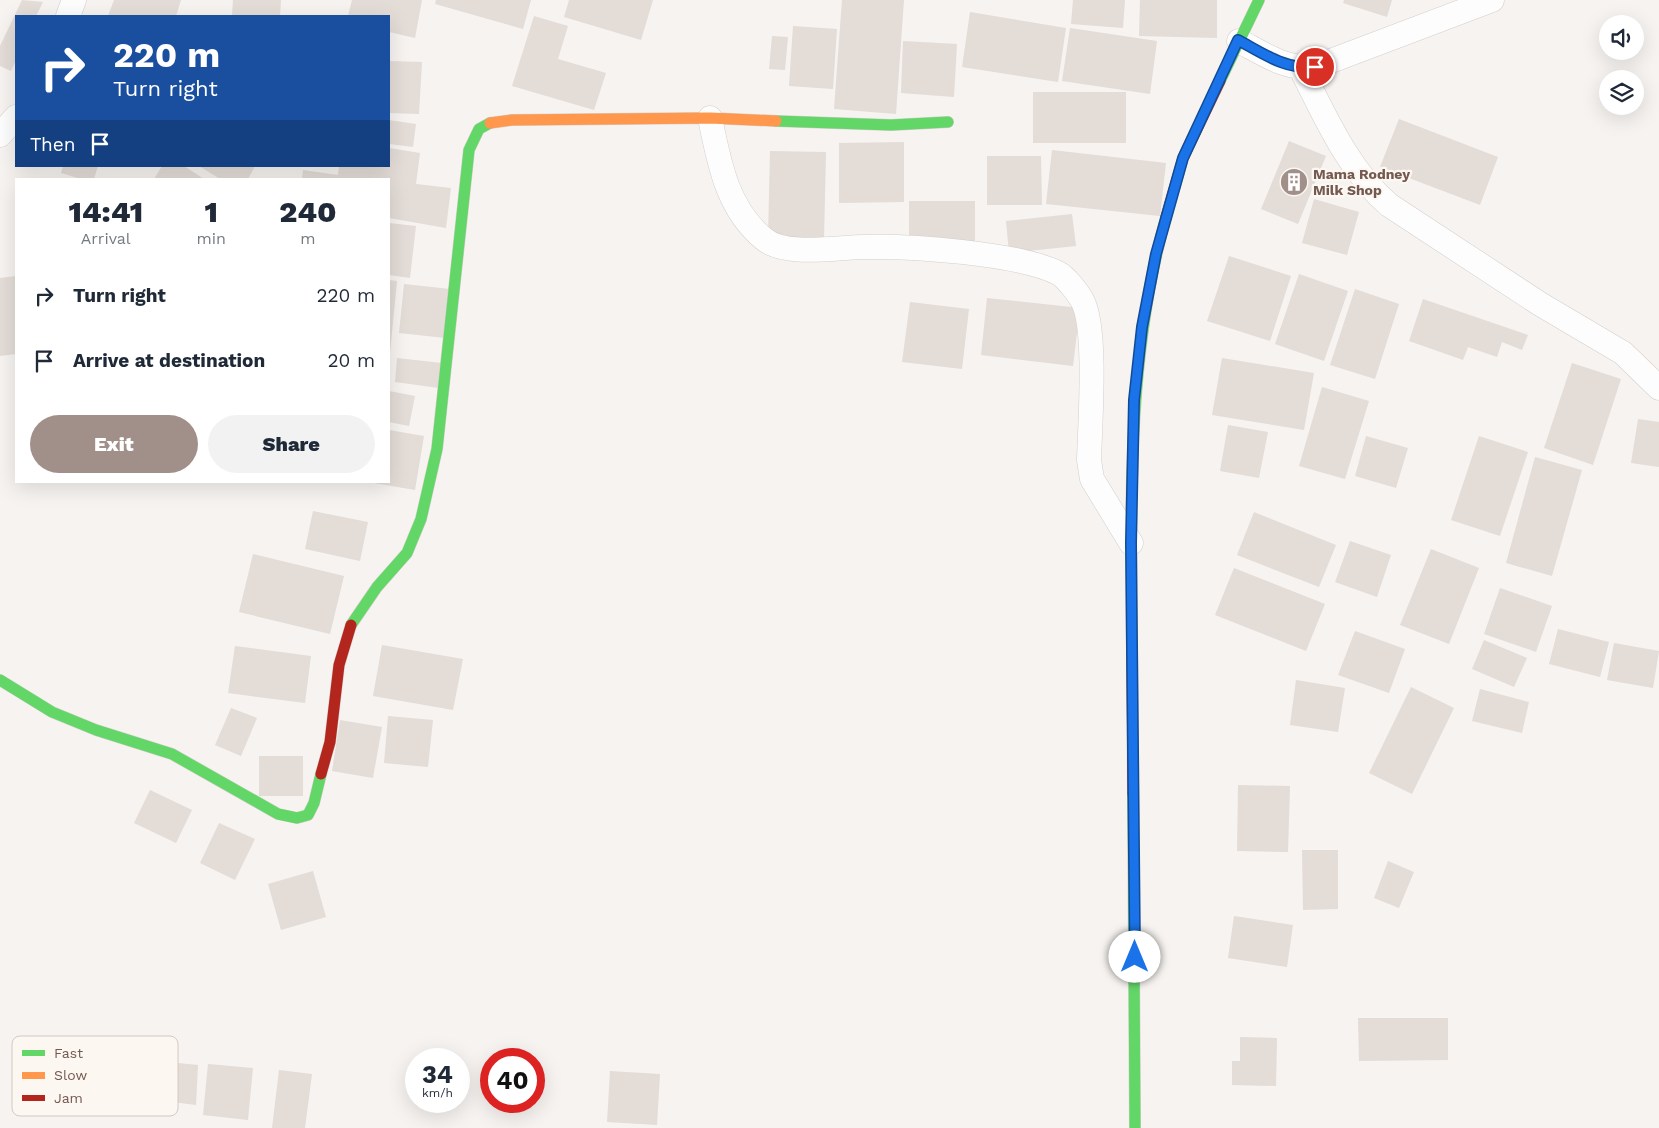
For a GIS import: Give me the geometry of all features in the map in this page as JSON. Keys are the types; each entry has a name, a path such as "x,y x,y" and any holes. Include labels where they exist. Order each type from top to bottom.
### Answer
{"street":[{"path":"68,15 74,0"},
{"path":"1135,1128 1131,543 1134,400 1142,327 1156,254 1183,158 1238,40 1259,0"},
{"path":"1238,40 1284,65 1301,69 1315,67 1347,57 1492,0"},
{"path":"1301,69 1334,135 1375,193 1389,205 1540,304 1623,353 1659,388"},
{"path":"0,135 15,118"},
{"path":"710,118 730,195 755,231 765,241 777,246 800,249 866,247 941,251 1022,261 1060,274 1083,302 1090,333 1089,460 1092,479 1131,543"},
{"path":"0,680 52,712 96,730 172,754 278,814 297,818 308,815 314,803 330,742 339,665 351,625 377,587 407,553 421,519 438,449 455,267 469,150 474,134 483,124 512,120 710,118 892,125 948,122"}],"building":[{"path":"22,0 43,2 36,15 15,15 15,62 11,71 0,66 0,46"},
{"path":"114,0 181,0 176,15 108,15"},
{"path":"233,0 281,0 280,15 232,15"},
{"path":"352,0 422,0 415,38 390,32 390,15 348,15"},
{"path":"436,0 531,0 523,29 435,4"},
{"path":"569,0 653,0 641,40 564,17"},
{"path":"842,0 904,0 896,114 834,109"},
{"path":"1073,0 1125,0 1123,28 1071,24"},
{"path":"1140,0 1217,0 1217,38 1139,36"},
{"path":"1344,0 1392,0 1387,17 1343,3"},
{"path":"970,12 1066,28 1058,82 962,67"},
{"path":"534,16 568,26 558,59 606,73 594,110 512,86"},
{"path":"793,26 837,29 833,89 789,86"},
{"path":"1070,28 1157,41 1150,94 1062,81"},
{"path":"772,36 788,37 785,70 769,69"},
{"path":"903,41 957,44 954,97 901,93"},
{"path":"390,61 422,62 419,114 390,113"},
{"path":"1033,92 1126,92 1126,143 1033,143"},
{"path":"1399,119 1498,157 1480,205 1380,167"},
{"path":"390,120 416,124 413,147 390,144"},
{"name":"Mama Rodney Milk Shop","path":"1289,141 1326,156 1298,224 1261,209"},
{"path":"904,142 904,202 839,203 839,143"},
{"path":"390,148 420,153 416,184 451,188 446,228 390,218 390,178 302,178 303,170 338,175 339,167 390,167"},
{"path":"1052,150 1166,163 1160,216 1046,204"},
{"path":"770,151 826,152 824,239 768,238"},
{"path":"987,156 1041,156 1042,205 987,205"},
{"path":"63,167 98,167 94,178 78,178 61,173"},
{"path":"161,167 186,167 202,178 155,178"},
{"path":"201,167 254,167 249,178 218,178"},
{"path":"1314,199 1359,212 1347,255 1302,243"},
{"path":"909,201 975,201 975,246 909,246"},
{"path":"1072,214 1076,246 1009,253 1006,221"},
{"path":"390,223 416,226 410,278 390,275"},
{"path":"1229,256 1291,276 1270,341 1207,321"},
{"path":"1299,274 1348,291 1324,361 1275,344"},
{"path":"15,276 15,354 0,356 0,278"},
{"path":"390,280 397,281 390,353"},
{"path":"404,284 450,289 445,338 399,333"},
{"path":"1355,289 1399,304 1375,379 1330,365"},
{"path":"987,298 1080,308 1073,366 981,355"},
{"path":"1423,299 1528,335 1522,350 1502,342 1497,357 1468,347 1463,360 1409,341"},
{"path":"910,302 969,309 962,369 902,362"},
{"path":"397,358 442,363 439,388 395,382"},
{"path":"1222,358 1314,373 1304,430 1212,415"},
{"path":"1572,363 1621,379 1593,465 1544,448"},
{"path":"1322,387 1369,401 1345,479 1299,466"},
{"path":"390,391 415,396 409,426 390,422"},
{"path":"1638,419 1659,422 1659,467 1631,463"},
{"path":"1228,425 1268,432 1259,478 1220,471"},
{"path":"390,430 424,436 415,490 374,483 390,483"},
{"path":"1366,436 1408,448 1396,488 1355,476"},
{"path":"1479,436 1528,452 1500,536 1451,520"},
{"path":"1535,457 1582,470 1552,576 1506,563"},
{"path":"313,511 368,522 360,561 305,549"},
{"path":"1254,512 1336,545 1319,587 1237,555"},
{"path":"1350,541 1391,555 1377,597 1335,582"},
{"path":"1431,549 1479,568 1449,644 1400,625"},
{"path":"253,554 344,576 330,634 239,612"},
{"path":"1234,568 1325,604 1306,651 1215,615"},
{"path":"1500,588 1552,606 1536,652 1484,634"},
{"path":"1558,629 1609,642 1600,677 1549,664"},
{"path":"1355,631 1405,649 1389,693 1338,675"},
{"path":"1484,640 1527,658 1514,687 1472,669"},
{"path":"1614,643 1659,651 1653,688 1607,680"},
{"path":"382,645 463,659 453,710 373,696"},
{"path":"235,646 311,656 305,703 228,693"},
{"path":"1296,680 1345,688 1338,732 1290,725"},
{"path":"1411,687 1454,708 1412,794 1369,773"},
{"path":"1480,689 1529,702 1522,733 1472,721"},
{"path":"231,708 257,718 241,756 215,745"},
{"path":"388,716 433,720 428,767 384,763"},
{"path":"340,720 382,727 373,778 332,771"},
{"path":"259,756 303,756 303,796 259,796"},
{"path":"1238,785 1290,786 1288,852 1237,851"},
{"path":"150,790 192,810 176,843 134,823"},
{"path":"219,823 255,839 235,880 200,863"},
{"path":"1302,850 1338,850 1338,909 1303,910"},
{"path":"1388,861 1414,872 1399,908 1374,898"},
{"path":"313,871 326,917 281,930 268,884"},
{"path":"1234,916 1293,925 1287,967 1228,958"},
{"path":"1358,1018 1448,1018 1448,1060 1359,1061"},
{"path":"1240,1037 1277,1038 1276,1086 1232,1085 1232,1061 1240,1061"},
{"path":"178,1063 198,1065 196,1105 178,1103"},
{"path":"208,1064 253,1068 248,1120 203,1115"},
{"path":"279,1070 312,1074 305,1128 272,1128"},
{"path":"610,1071 660,1074 657,1125 607,1122"}],"traffic: fast":[{"path":"1220,81 1259,0"},
{"path":"776,121 891,125 948,122"},
{"path":"351,625 377,587 407,553 421,519 437,449 469,150 479,129 490,123"},
{"path":"1132,652 1132,487 1137,379 1153,271 1166,217"},
{"path":"0,680 52,712 96,730 172,754 278,814 297,818 308,815 314,803 321,774"},
{"path":"1133,794 1135,1128"}],"traffic: slow":[{"path":"490,123 512,120 710,118 776,121"}],"traffic: jam":[{"path":"1166,217 1183,158 1220,81"},
{"path":"321,774 330,742 339,665 351,625"},
{"path":"1132,652 1133,794"}],"place":[{"name":"Mama Rodney Milk Shop","path":"1294,182"}],"route":[{"path":"1135,957 1131,543 1133,418 1142,327 1156,254 1183,158 1238,40 1284,65 1301,69 1315,67"}]}
